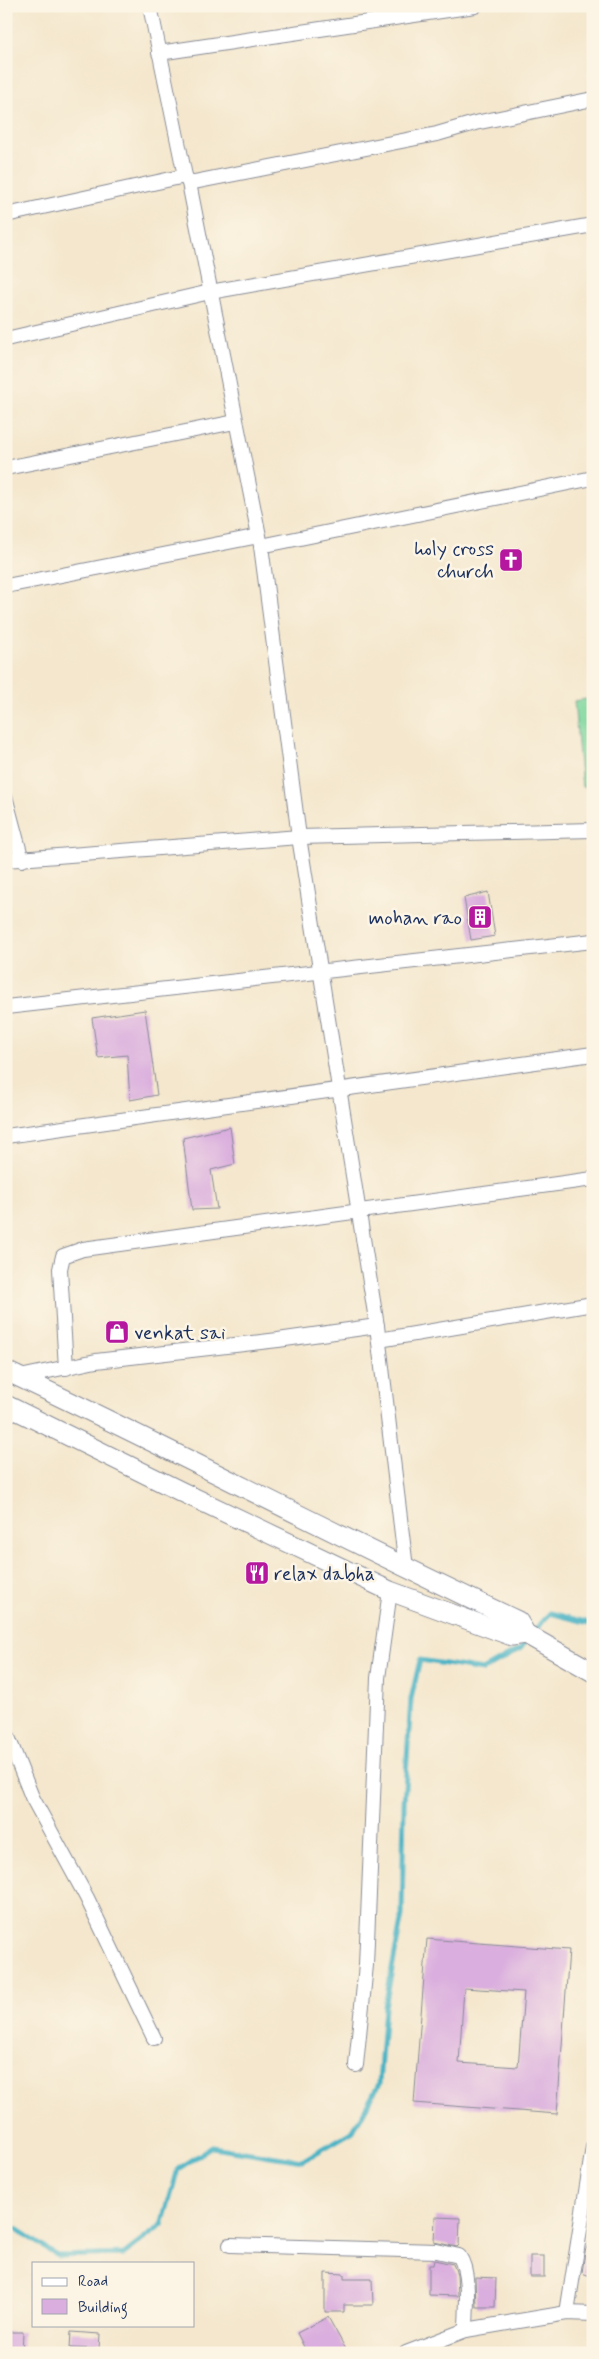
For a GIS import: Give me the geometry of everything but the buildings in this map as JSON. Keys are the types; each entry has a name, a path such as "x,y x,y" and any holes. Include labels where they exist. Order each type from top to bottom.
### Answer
{"street":[{"path":"150,6 260,541 299,837 322,970 378,1333 406,1568"},
{"path":"159,53 475,6"},
{"path":"6,215 187,179 437,134 475,123 593,100"},
{"path":"6,339 210,292 593,225"},
{"path":"6,468 235,422"},
{"path":"6,586 260,541 593,478"},
{"path":"6,800 22,860"},
{"path":"6,860 299,837 593,830"},
{"path":"6,1007 593,941"},
{"path":"6,1136 593,1054"},
{"path":"66,1368 60,1269 63,1256 82,1249 593,1179"},
{"path":"13,1374 66,1368 96,1361 278,1340 378,1333 593,1304"},
{"path":"13,1374 217,1473 406,1568 518,1621 526,1634 592,1671"},
{"path":"6,1405 390,1591 512,1636 526,1634"},
{"path":"356,2065 366,1964 378,1678 390,1591"},
{"path":"6,1732 32,1797 87,1898 154,2038"},
{"path":"566,2313 593,2146"},
{"path":"230,2245 437,2252 459,2256 464,2262 466,2274 466,2330"},
{"path":"406,2353 466,2330 566,2313 593,2314"}],"green space":[{"path":"593,698 593,787 582,787 574,701"}],"waterway":[{"path":"533,1633 550,1613 593,1624"},
{"path":"6,2222 57,2256 124,2254 162,2225 178,2169 212,2147 302,2161 353,2131 379,2084 385,2007 402,1915 404,1804 411,1699 420,1660 483,1670 520,1649 528,1639"}],"place":[{"name":"holy cross church","path":"511,560"},
{"name":"mohan rao","path":"480,917"},
{"name":"venkat sai","path":"117,1332"},
{"name":"relax dabha","path":"257,1573"}]}
